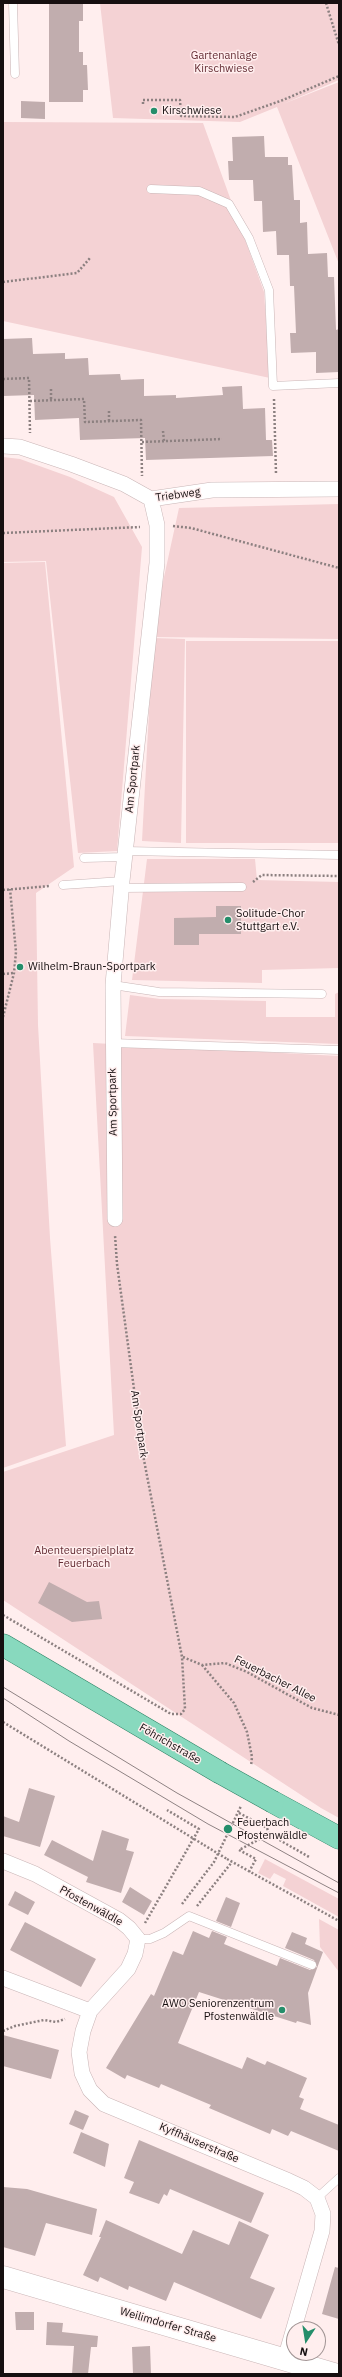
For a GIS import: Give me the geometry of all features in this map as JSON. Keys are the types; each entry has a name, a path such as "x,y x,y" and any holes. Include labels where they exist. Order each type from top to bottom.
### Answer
{"main road":[{"name":"Föhrichstraße","path":"3,1646 219,1772 339,1838"}],"street":[{"name":"Triebweg","path":"3,446 20,447 71,464 124,484 151,499 212,490 339,488"},
{"name":"Am Sportpark","path":"115,1219 112,1043 113,985 124,854 157,563 157,525 151,499"},
{"name":"Pfostenwäldle","path":"3,1861 35,1874 119,1920 138,1938"},
{"path":"3,1978 90,2011 128,1968 135,1954 138,1938"},
{"name":"Kyffhäuserstraße","path":"90,2011 83,2031 79,2052 82,2073 90,2090 104,2104 296,2185 317,2198"},
{"path":"285,2359 322,2231 323,2214 317,2198"},
{"name":"Weilimdorfer Straße","path":"3,2277 334,2374"}],"lane":[{"path":"13,3 15,74"},
{"path":"151,189 199,191 229,204 249,238 269,290 274,386 339,383"},
{"path":"84,858 124,854 339,855"},
{"path":"63,885 121,884 242,887"},
{"path":"113,985 159,992 322,994"},
{"path":"112,1043 339,1050"},
{"path":"138,1938 150,1939 164,1934 189,1916 312,1965"},
{"path":"317,2198 339,2178"}],"path":[{"path":"326,3 339,45"},
{"path":"143,104 143,100 180,100 181,116 234,117 276,102 339,76"},
{"path":"3,282 77,273 90,258"},
{"path":"3,379 29,378 30,418"},
{"path":"274,386 276,457"},
{"path":"51,389 52,400"},
{"path":"30,401 84,399 85,422 141,420 142,461"},
{"path":"109,411 109,421"},
{"path":"163,431 164,441"},
{"path":"142,442 222,439"},
{"path":"3,533 121,529 157,525 191,528 339,568"},
{"path":"242,887 250,885 262,875 339,876"},
{"path":"3,890 63,885"},
{"path":"3,1017 14,973 16,952 10,889"},
{"path":"3,974 14,973"},
{"name":"Am Sportpark","path":"3,1615 171,1714 181,1714 185,1709 182,1657 143,1455 117,1264 115,1219"},
{"name":"Feuerbacher Allee","path":"182,1657 202,1665 225,1663 247,1672 312,1708 339,1716"},
{"path":"202,1665 234,1704 247,1732 252,1757 250,1772"},
{"path":"3,1722 193,1839 249,1872 339,1921"},
{"path":"164,1934 171,1920 214,1862 239,1813 243,1799"},
{"path":"138,1938 199,1829 167,1810"},
{"path":"239,1813 267,1828 269,1834 309,1857"},
{"path":"249,1872 256,1859 239,1850 269,1834"},
{"path":"189,1916 232,1862"},
{"path":"3,2031 15,2026 44,2020 56,2022 90,2011"}],"green space":[{"name":"Gartenanlage Kirschwiese","path":"100,3 339,3 339,80 283,104 339,82 339,264 277,107 240,122 113,118"},
{"path":"3,122 203,123 264,292 270,378 3,321"},
{"path":"3,457 20,459 70,477 114,497 142,547 117,851 78,853 46,561 3,562"},
{"path":"339,504 339,639 151,637 179,508"},
{"name":"Wilhelm-Braun-Sportpark","path":"45,562 74,867 36,893 38,1025 50,1238 66,1446 3,1468 3,563"},
{"path":"153,638 185,639 181,843 142,841"},
{"path":"186,641 339,641 339,843 186,843"},
{"path":"147,859 255,859 257,880 339,882 339,968 262,970 262,983 132,980"},
{"path":"339,992 339,1044 125,1036 130,995 160,999 266,1001 266,1017 335,1017 335,994"},
{"name":"Abenteuerspielplatz Feuerbach","path":"93,1043 339,1056 339,1818 321,1808 3,1600 3,1472 114,1435"},
{"path":"265,1859 339,1899 339,1917 283,1886 286,1879 274,1873 270,1879 258,1873"},
{"path":"319,1919 339,1930 339,1972 320,1947"}],"building":[{"path":"49,3 83,3 83,21 79,21 79,52 83,52 83,65 87,65 88,90 83,90 83,102 49,102"},
{"path":"21,101 45,102 45,119 21,118"},
{"path":"264,136 265,157 288,157 288,165 292,165 294,200 300,200 300,223 307,222 308,254 327,253 328,277 334,277 336,330 339,329 339,372 316,373 316,352 291,353 290,333 296,333 294,286 290,286 289,255 277,255 276,231 263,232 262,201 254,201 253,180 229,180 228,161 233,161 232,137"},
{"path":"32,338 33,354 65,353 65,359 88,358 89,375 120,374 121,380 144,379 144,396 176,395 176,398 223,395 222,387 242,386 243,409 265,408 266,440 272,440 273,456 146,460 145,438 80,440 79,418 35,420 34,395 3,396 3,339"},
{"path":"216,906 241,906 241,934 199,934 199,945 174,945 174,918 216,917"},
{"path":"49,1582 87,1602 99,1601 102,1619 72,1622 38,1603"},
{"path":"29,1788 55,1796 40,1847 3,1836 3,1816 19,1822"},
{"path":"102,1830 129,1839 126,1850 134,1852 121,1893 86,1882 88,1877 44,1855 52,1840 93,1861"},
{"path":"130,1887 152,1901 144,1915 122,1902"},
{"path":"15,1891 35,1902 28,1915 8,1905"},
{"path":"226,1897 240,1903 231,1927 216,1921"},
{"path":"25,1922 96,1959 81,1987 10,1950"},
{"path":"193,1931 209,1938 212,1931 227,1937 224,1944 277,1966 280,1958 310,1970 317,1967 314,1960 285,1948 292,1932 307,1938 305,1944 323,1952 308,1993 311,2025 297,2021 296,2023 199,1992 178,2043 242,2069 247,2057 265,2065 267,2061 307,2078 299,2097 304,2099 300,2109 339,2125 339,2151 291,2131 288,2136 272,2129 270,2134 209,2108 211,2105 161,2084 159,2088 127,2075 125,2079 106,2068 151,1994 154,1996 173,1951 183,1955"},
{"path":"3,2035 59,2050 51,2079 3,2066"},
{"path":"75,2110 89,2116 83,2130 69,2124"},
{"path":"81,2132 109,2144 105,2167 73,2153"},
{"path":"139,2140 264,2193 251,2223 170,2189 167,2196 164,2194 159,2204 129,2193 134,2182 124,2178"},
{"path":"3,2187 27,2189 97,2209 92,2235 46,2223 35,2256 3,2247"},
{"path":"106,2220 182,2254 193,2230 229,2245 239,2221 269,2235 250,2278 275,2288 261,2319 174,2282 166,2301 129,2286 128,2290 100,2277 98,2282 83,2275 101,2237 99,2237"},
{"path":"335,2267 339,2268 339,2319 322,2314"},
{"path":"15,2312 34,2312 34,2330 16,2330"},
{"path":"47,2322 63,2323 62,2332 98,2336 97,2347 91,2347 88,2374 72,2374 74,2346 46,2345"},
{"path":"150,2346 151,2374 133,2374 132,2347"}],"tram line":[{"path":"3,1687 177,1793 339,1883"},
{"path":"3,1698 69,1741 208,1824 339,1893"}],"place":[{"name":"Kirschwiese","path":"154,111"},
{"name":"Solitude-Chor Stuttgart e.V.","path":"228,920"},
{"name":"Wilhelm-Braun-Sportpark","path":"20,967"},
{"name":"Feuerbach Pfostenwäldle","path":"228,1829"},
{"name":"AWO Seniorenzentrum Pfostenwäldle","path":"282,2010"}]}
